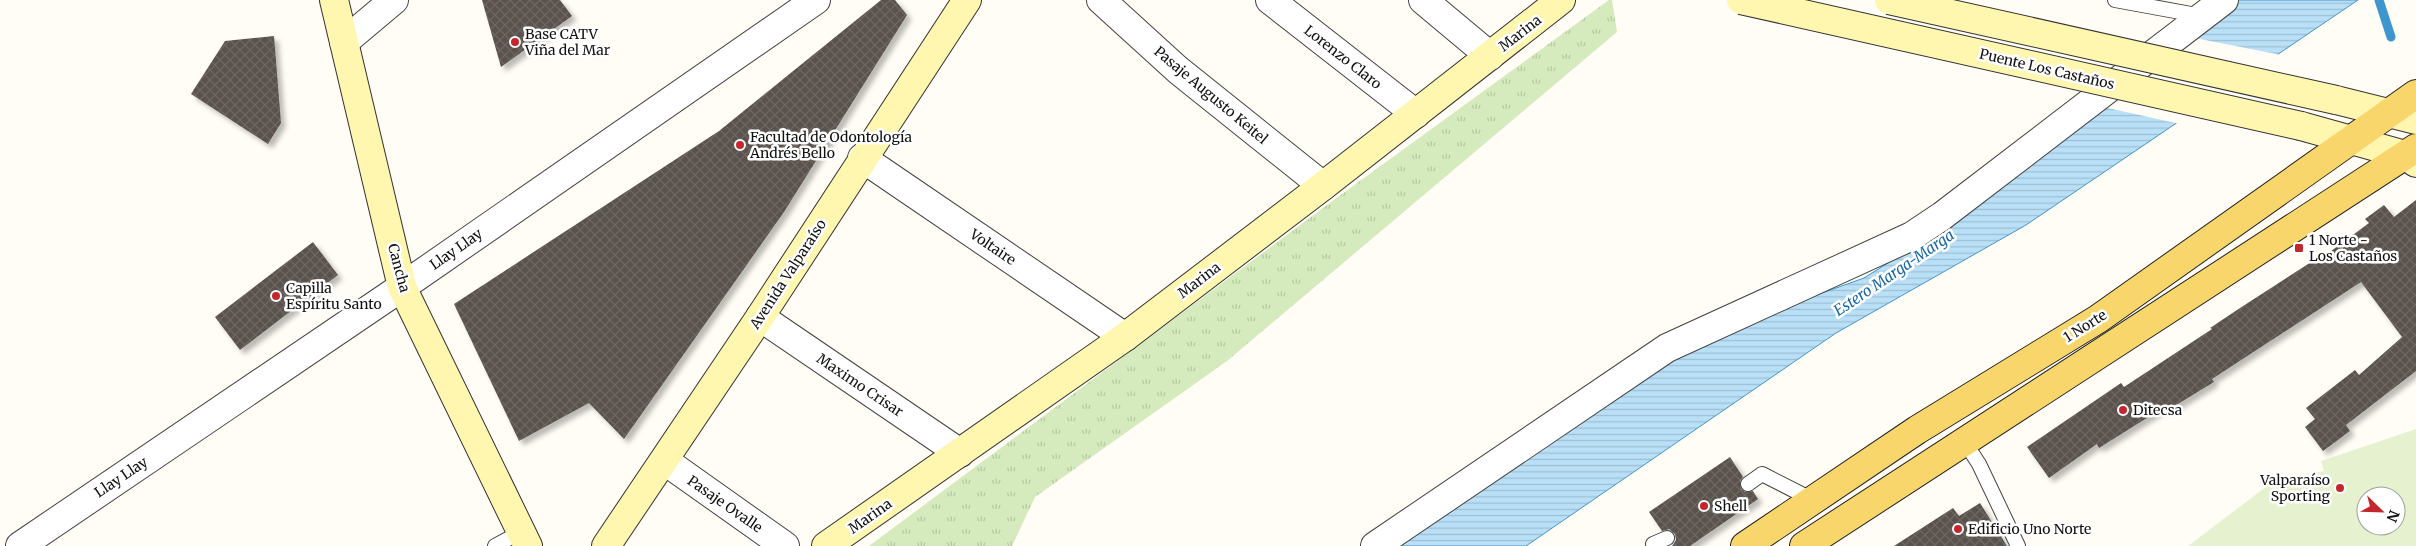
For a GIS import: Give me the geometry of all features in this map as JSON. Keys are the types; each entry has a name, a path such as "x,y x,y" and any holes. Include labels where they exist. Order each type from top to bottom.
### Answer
{"main road":[{"name":"Cancha","path":"334,0 402,287 524,539"},
{"name":"Avenida Valparaíso","path":"606,546 665,461 967,0"},
{"name":"Marina","path":"826,546 1125,337 1323,186 1561,0"},
{"name":"Puente Los Castaños","path":"1741,0 2302,126 2412,155"},
{"path":"1889,0 2404,116"},
{"name":"1 Norte","path":"1745,546 1917,430 2105,314 2353,139 2404,116 2416,94"},
{"path":"1804,546 1964,441 2412,155"}],"street":[{"path":"344,42 394,0"},
{"name":"Llay Llay","path":"20,546 402,287 816,0"},
{"name":"Pasaje Augusto Keitel","path":"1101,0 1178,70 1323,186"},
{"name":"Lorenzo Claro","path":"1270,0 1416,114"},
{"path":"1423,0 1490,56"},
{"path":"1375,546 1667,348 1912,236 1950,210 2224,0"},
{"name":"Voltaire","path":"862,158 1125,337"},
{"name":"Maximo Crisar","path":"760,317 960,453"},
{"name":"Pasaje Ovalle","path":"665,461 785,546"}],"lane":[{"path":"2116,0 2156,3 2202,16"},
{"path":"1964,441 1979,464 2018,546"},
{"path":"1748,484 1762,474 1813,500"},
{"path":"1654,546 1653,544 1667,538"},
{"path":"495,546 524,539"}],"green space":[{"path":"1609,0 1612,0 1617,32 1227,361 1035,497 1012,546 869,546 1331,202"},
{"name":"Valparaíso Sporting","path":"2416,429 2416,546 2188,546 2275,480 2324,471 2321,461"}],"water":[{"name":"Estero Marga-Marga","path":"2235,0 2358,0 2026,225 1836,333 1526,546 1396,546 1691,340 1864,278 1976,208"}],"pier":[{"path":"2185,36 2281,55 2180,124 2099,106"}],"building":[{"name":"Base CATV Viña del Mar","path":"482,0 560,0 572,16 501,67"},
{"name":"Facultad de Odontología Andrés Bello","path":"881,0 895,0 907,15 784,212 624,439 589,403 519,441 454,304 719,131"},
{"path":"274,36 281,123 268,144 191,94 225,41"},
{"path":"2416,200 2416,371 2346,425 2350,431 2323,451 2305,427 2315,419 2306,408 2355,370 2359,375 2402,337 2361,282 2212,379 2214,382 2168,410 2166,406 2099,448 2097,444 2049,478 2027,447 2121,383 2124,387 2212,329 2210,328 2240,308 2322,255 2323,257 2369,223 2365,219 2384,205 2394,217"},
{"name":"Capilla Espíritu Santo","path":"313,242 338,275 240,350 215,317"},
{"name":"Shell","path":"1730,457 1743,477 1740,481 1741,489 1745,492 1753,491 1758,499 1690,546 1672,546 1676,540 1675,534 1669,529 1662,531 1649,512"},
{"name":"Edificio Uno Norte","path":"1980,503 2007,546 1894,546 1953,508 1959,516"}],"waterway":[{"path":"2379,0 2391,37"}],"place":[{"name":"Base CATV Viña del Mar","path":"515,42"},
{"name":"Facultad de Odontología Andrés Bello","path":"740,145"},
{"name":"1 Norte - Los Castaños","path":"2299,248"},
{"name":"Capilla Espíritu Santo","path":"276,296"},
{"name":"Ditecsa","path":"2123,410"},
{"name":"Valparaíso Sporting","path":"2340,488"},
{"name":"Shell","path":"1704,506"},
{"name":"Edificio Uno Norte","path":"1958,529"}]}
